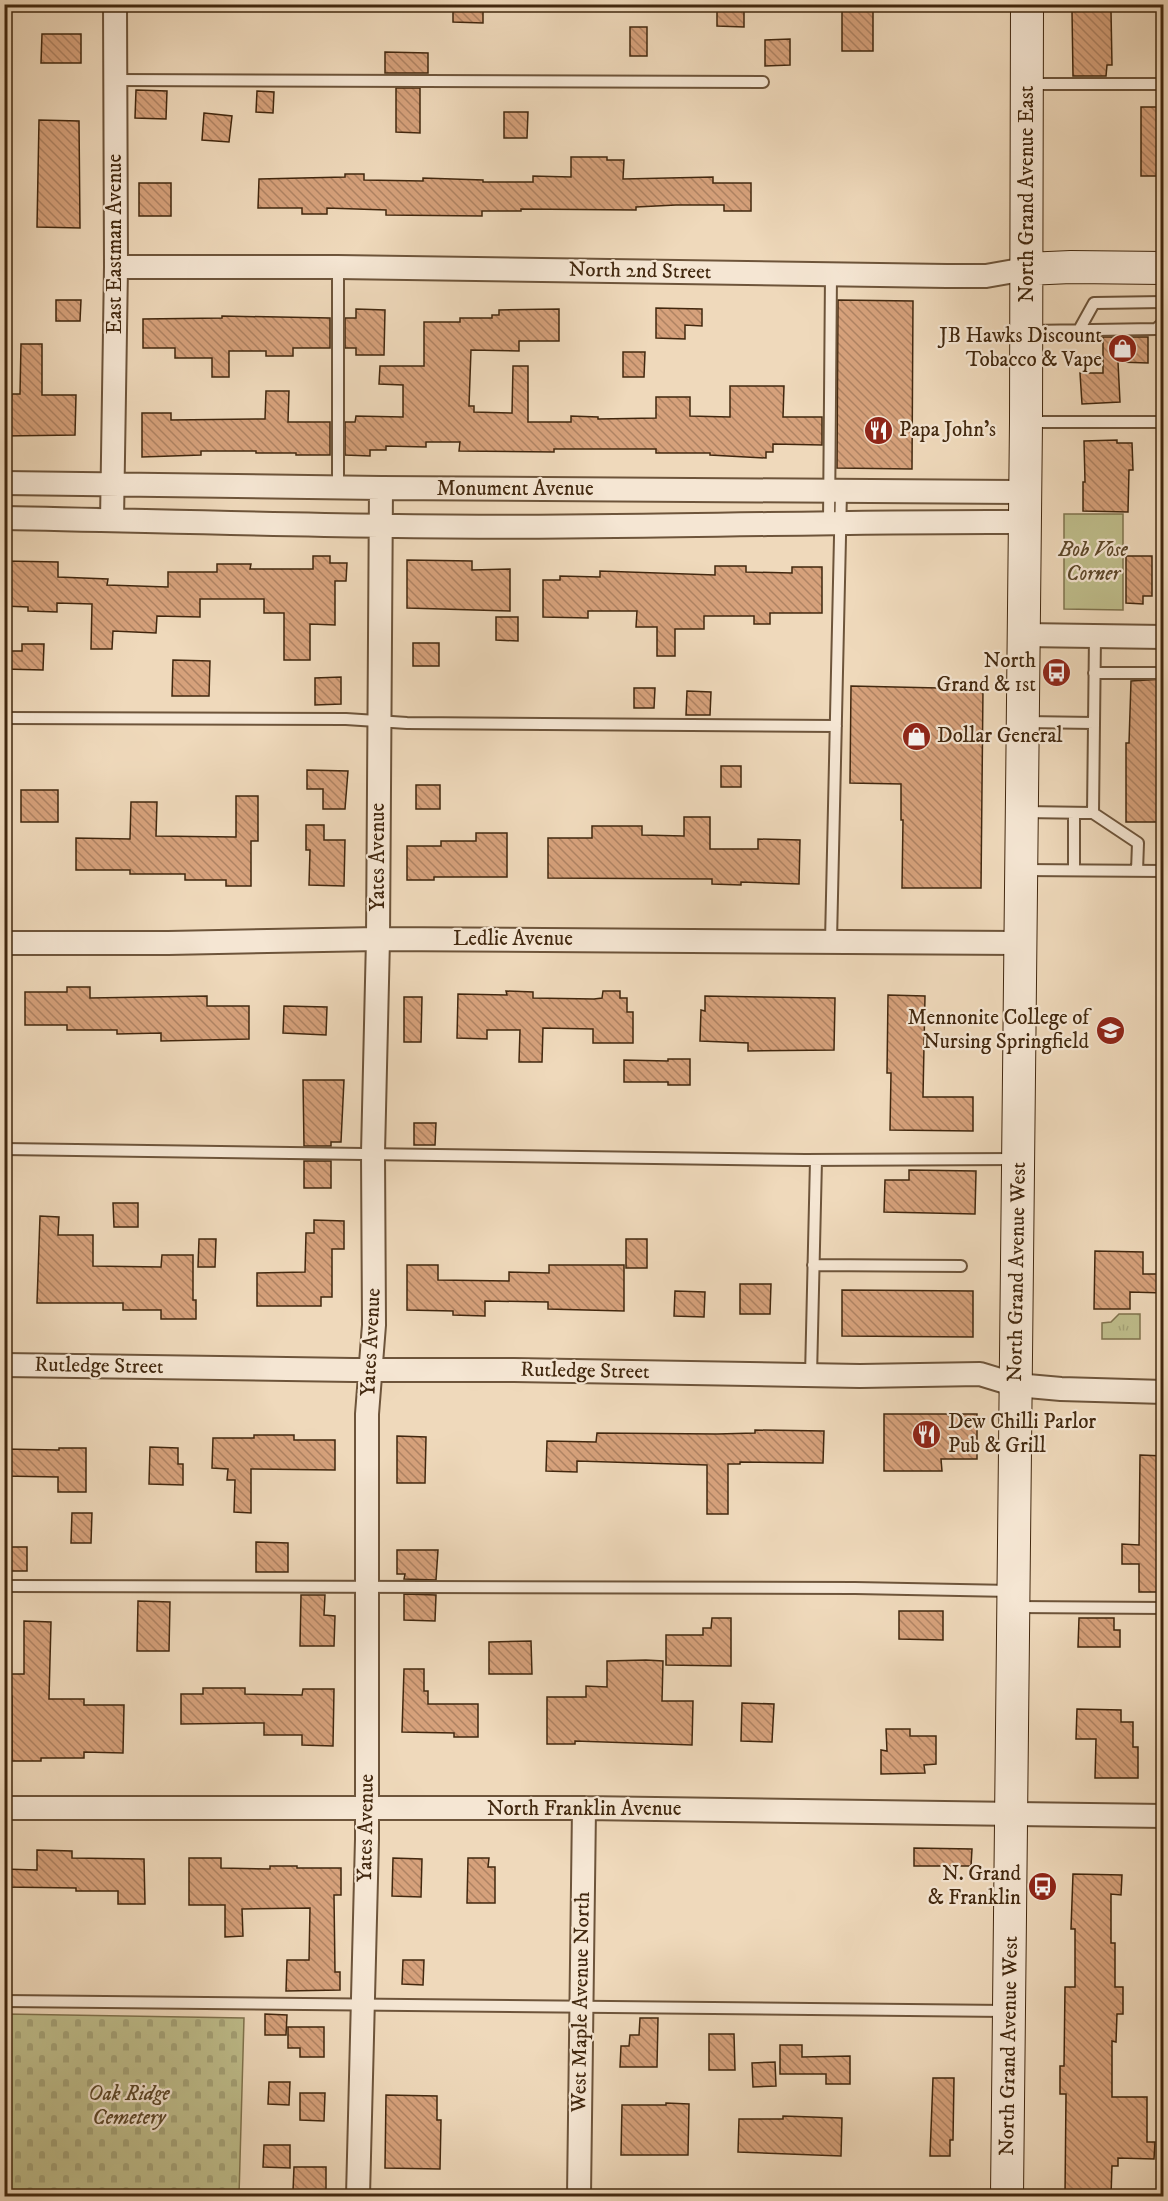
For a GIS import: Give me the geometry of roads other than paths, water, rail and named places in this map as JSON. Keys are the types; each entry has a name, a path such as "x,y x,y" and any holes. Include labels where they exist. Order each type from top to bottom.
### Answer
{"main road":[{"name":"North Grand Avenue East","path":"1024,635 1027,4"},
{"name":"North 2nd Street","path":"1026,269 1164,268"},
{"name":"North Grand Avenue West","path":"1007,2196 1024,635"}],"street":[{"name":"East Eastman Avenue","path":"112,520 116,267 115,4"},
{"name":"North 2nd Street","path":"116,267 338,267 986,276 1026,269"},
{"name":"Monument Avenue","path":"4,483 835,492 1025,507"},
{"name":"Yates Avenue","path":"358,2196 366,1808 367,1414 374,1325 373,1153 378,939 381,488"},
{"path":"614,490 614,526"},
{"name":"Monument Avenue","path":"4,518 381,525 614,526 835,522 1025,507"},
{"path":"1024,635 1164,637"},
{"name":"Ledlie Avenue","path":"4,944 378,939 1021,943"},
{"name":"Rutledge Street","path":"4,1365 526,1370 810,1376 980,1374 1016,1385 1061,1389 1164,1392"},
{"name":"North Franklin Avenue","path":"4,1808 584,1808 1164,1816"},
{"name":"West Maple Avenue North","path":"579,2196 584,1808"}],"lane":[{"path":"115,80 763,82"},
{"path":"1027,84 1164,84"},
{"path":"338,267 338,488"},
{"path":"831,274 836,726 831,941"},
{"path":"1079,330 1094,303 1164,302"},
{"path":"1026,331 1156,329 1164,322"},
{"path":"1026,422 1164,422"},
{"path":"1093,813 1095,636"},
{"path":"1094,673 1158,674 1164,671"},
{"path":"4,718 836,726"},
{"path":"1023,722 1094,723"},
{"path":"1022,812 1093,813 1138,843 1137,871"},
{"path":"1074,813 1074,870"},
{"path":"1021,870 1164,871"},
{"path":"4,1149 816,1160 1019,1159"},
{"path":"810,1376 816,1160"},
{"path":"813,1265 961,1266"},
{"path":"4,1586 831,1588 1164,1608"},
{"path":"4,2001 1010,2011"}],"place":[{"name":"JB Hawks Discount Tobacco & Vape","path":"1123,348"},
{"name":"Papa John's","path":"878,430"},
{"name":"North Grand & 1st","path":"1057,673"},
{"name":"Dollar General","path":"916,736"},
{"name":"Mennonite College of Nursing Springfield","path":"1110,1030"},
{"name":"Dew Chilli Parlor Pub & Grill","path":"927,1434"},
{"name":"N. Grand & Franklin","path":"1042,1886"}],"park label":[{"name":"Bob Vose Corner","path":"1093,562"},
{"name":"Oak Ridge Cemetery","path":"129,2106"}]}
